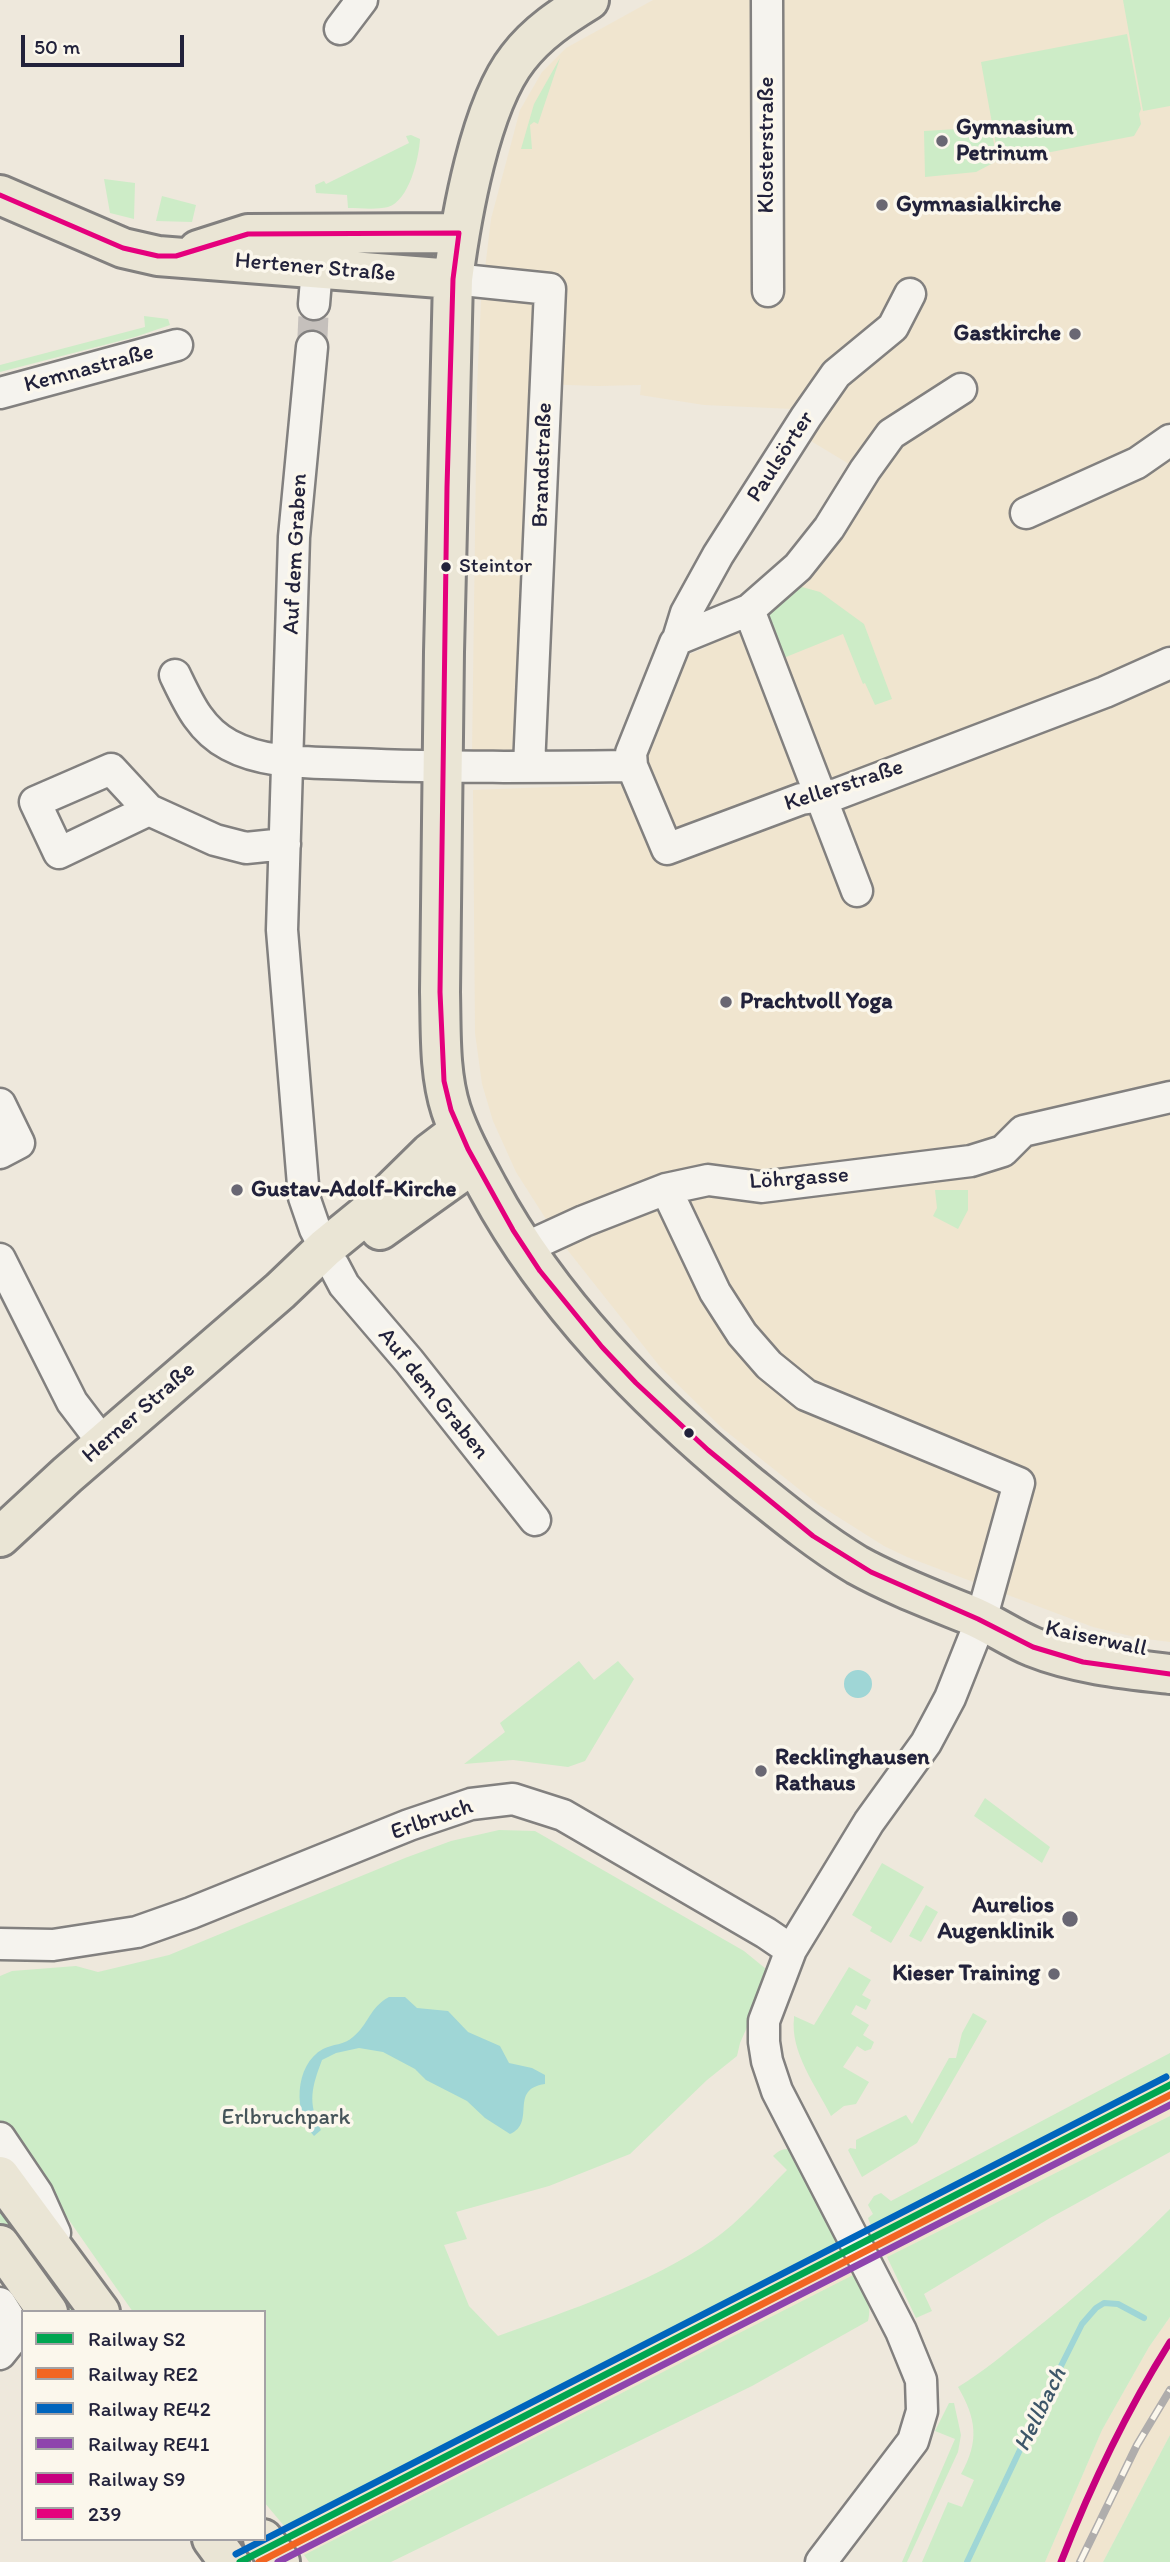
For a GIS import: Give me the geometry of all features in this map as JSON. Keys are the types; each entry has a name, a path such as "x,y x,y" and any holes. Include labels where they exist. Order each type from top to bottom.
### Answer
{"main road":[{"name":"Kaiserwall","path":"588,0 544,30 508,73 480,145 459,233 453,279 440,992 441,1039 450,1106 466,1147 523,1249 641,1389 689,1436 753,1489 820,1541 859,1566 981,1620 1033,1647 1133,1670 1170,1674"},
{"name":"Hertener Straße","path":"0,195 123,248 158,256 176,256 315,286 453,279"},
{"name":"Hertener Straße","path":"176,256 248,234 459,233"},
{"name":"Herner Straße","path":"0,1537 280,1291 330,1257 374,1208 430,1153 466,1147"},
{"name":"Kaiserwall","path":"981,1620 1039,1627 1138,1650 1170,1653"},
{"path":"0,2176 99,2310"},
{"path":"0,2245 47,2310"},
{"path":"213,2541 229,2562"},
{"path":"264,2541 280,2562"}],"street":[{"path":"340,29 362,0"},
{"name":"Klosterstraße","path":"767,0 768,291"},
{"name":"Brandstraße","path":"453,279 550,289 529,767"},
{"name":"Paulsörter","path":"632,766 631,752 678,639 686,612 718,555 836,374 893,327 909,294"},
{"name":"Kemnastraße","path":"0,393 177,345"},
{"name":"Auf dem Graben","path":"312,347 294,537 282,930 304,1197 315,1229 344,1285 409,1361 535,1520"},
{"path":"678,639 749,610 798,567 829,528 891,434 961,389"},
{"path":"1026,513 1137,463 1170,440"},
{"path":"749,610 857,891"},
{"name":"Kellerstraße","path":"632,766 667,849 801,799 837,794 1105,692 1170,663"},
{"path":"175,675 195,717 226,744 253,756 288,761 443,766 632,766"},
{"path":"149,810 215,840 246,848 285,844"},
{"name":"Löhrgasse","path":"523,1249 573,1225 666,1189 708,1180 761,1186 971,1161 1003,1151 1023,1131 1170,1097"},
{"path":"0,1104 19,1143 0,1153"},
{"path":"666,1189 715,1292 742,1335 769,1365 806,1395 1019,1483 981,1620 950,1698 926,1743 869,1822 791,1950 764,2021 767,2061 777,2091 910,2349 921,2380 922,2411 913,2441 821,2562"},
{"path":"0,1259 72,1402 104,1444"},
{"name":"Erlbruch","path":"0,1961 53,1945 137,1932 409,1825 471,1804 513,1799 563,1815 791,1950"},
{"name":"Erlbruch","path":"0,1944 53,1945"},
{"path":"0,2138 37,2193 74,2275"},
{"path":"0,2303 15,2327 12,2339 0,2354"}],"shaded area":[{"path":"653,0 1170,0 1170,1642 1093,1627 907,1557 884,1546 819,1505 722,1428 661,1368 558,1238 516,1172 493,1121 482,1084 475,1033 473,790 627,784 663,716 656,712 685,656 705,648 750,613 854,467 801,435 816,410 704,405 640,395 641,385 537,384 523,754 472,755 477,387 481,302 491,219 520,110 542,72 566,48"},
{"path":"1170,2075 1170,2116 887,2257 871,2226"},
{"path":"836,2245 852,2276 304,2555 285,2527 470,2435"},
{"path":"1170,2317 1170,2435 1103,2562 1045,2562 1102,2430 1149,2347"}],"green space":[{"path":"1123,0 1170,0 1170,106 1143,111"},
{"path":"1127,34 1141,109 1141,124 1134,136 999,162 981,62"},
{"path":"560,58 538,124 534,122 530,125 532,149 521,149 534,104"},
{"path":"991,127 997,161 976,172 925,177 924,131"},
{"path":"406,136 420,139 418,157 407,188 395,203 388,207 348,208 347,195 316,193 315,185 324,181 326,184 409,143"},
{"path":"104,179 135,183 134,219 110,213"},
{"path":"162,196 196,205 192,222 156,221"},
{"path":"144,316 168,319 170,325 135,337 0,372 0,365 145,327"},
{"path":"802,587 820,592 864,624 892,699 875,705 865,683 863,684 843,634 781,659 768,612 792,591"},
{"path":"935,1190 968,1190 968,1210 958,1229 933,1216 937,1208"},
{"path":"579,1661 594,1680 618,1661 634,1679 585,1761 568,1767 513,1760 464,1764 505,1732 500,1723"},
{"path":"985,1798 1050,1847 1042,1863 974,1816"},
{"name":"Erlbruchpark","path":"499,1830 535,1831 744,1951 771,1973 740,2043 737,2056 707,2080 630,2154 549,2186 456,2212 467,2239 444,2245 469,2306 498,2336 608,2295 662,2270 713,2240 751,2207 787,2170 773,2156 783,2149 795,2151 838,2243 470,2435 285,2527 266,2504 266,2310 132,2310 0,2121 0,1976 12,1971 76,1966 98,1972 169,1955 451,1841"},
{"path":"882,1863 924,1887 891,1943 870,1931 872,1927 852,1915"},
{"path":"926,1905 938,1912 921,1942 909,1936"},
{"path":"849,1967 871,1980 862,1995 871,2000 866,2010 856,2005 851,2014 869,2025 863,2035 874,2042 871,2049 865,2051 857,2046 843,2067 869,2082 856,2104 844,2106 831,2116 800,2056 794,2031 794,2016 814,2025"},
{"path":"973,2013 987,2021 917,2143 862,2177 848,2150 856,2149 856,2140 906,2115 912,2124 949,2058 956,2058 962,2033"},
{"path":"1170,2053 1170,2075 871,2226 868,2218 873,2214 868,2205 874,2196 881,2193 891,2201"},
{"path":"1170,2116 1170,2152 1050,2218 924,2294 932,2311 916,2318 887,2257"},
{"path":"0,2198 85,2310 63,2310 0,2222"},
{"path":"1170,2209 1170,2317 1149,2347 1102,2430 1045,2562 922,2562 948,2502 962,2507 974,2480 961,2474 971,2451 973,2430 969,2409 958,2387 1065,2305"},
{"path":"855,2274 868,2302 868,2321 752,2386 391,2562 309,2562 304,2555"},
{"path":"949,2403 954,2403 961,2435 958,2452 907,2562 902,2562 955,2439 935,2431"},
{"path":"1170,2435 1170,2562 1103,2562"}],"water":[{"path":"858,1670 868,1674 872,1684 868,1694 858,1698 848,1694 844,1684 848,1674"},
{"path":"389,1997 405,1997 417,2008 448,2011 468,2032 500,2046 509,2063 532,2068 545,2075 545,2084 528,2092 518,2129 510,2134 485,2118 467,2101 426,2080 415,2069 383,2052 359,2048 336,2053 322,2060 312,2095 321,2130 314,2136 307,2127 300,2103 306,2066 313,2056 323,2049 353,2037 377,2006"}],"waterway":[{"name":"Hellbach","path":"967,2562 1082,2324 1104,2303 1118,2304 1144,2318"}],"tunnel":[{"path":"312,347 314,304"}],"railway":[{"path":"1080,2562 1137,2445 1170,2390"}],"rail line":[{"name":"RE42","path":"266,2539 1166,2077"},
{"name":"S2","path":"240,2562 1170,2085"},
{"name":"RE2","path":"259,2562 1170,2095"},
{"name":"RE41","path":"278,2562 1170,2105"},
{"name":"S9","path":"1061,2562 1110,2449 1170,2342"},
{"name":"RE42","path":"236,2554 261,2541"}],"transit line":[{"name":"239","path":"0,195 123,248 158,256 176,256 248,234 459,233 453,279 447,487 440,992 444,1081 451,1110 468,1149 513,1230 540,1271 602,1347 636,1383 708,1450 813,1536 871,1572 978,1619 1033,1647 1083,1662 1170,1674"}],"place":[{"name":"Gymnasium Petrinum","path":"942,141"},
{"name":"Gymnasialkirche","path":"882,205"},
{"name":"Gastkirche","path":"1075,334"},
{"name":"Steintor","path":"446,567"},
{"name":"Prachtvoll Yoga","path":"726,1002"},
{"name":"Gustav-Adolf-Kirche","path":"237,1190"},
{"name":"Recklinghausen Rathaus","path":"761,1771"},
{"name":"Aurelios Augenklinik","path":"1070,1919"},
{"name":"Kieser Training","path":"1054,1974"}]}
